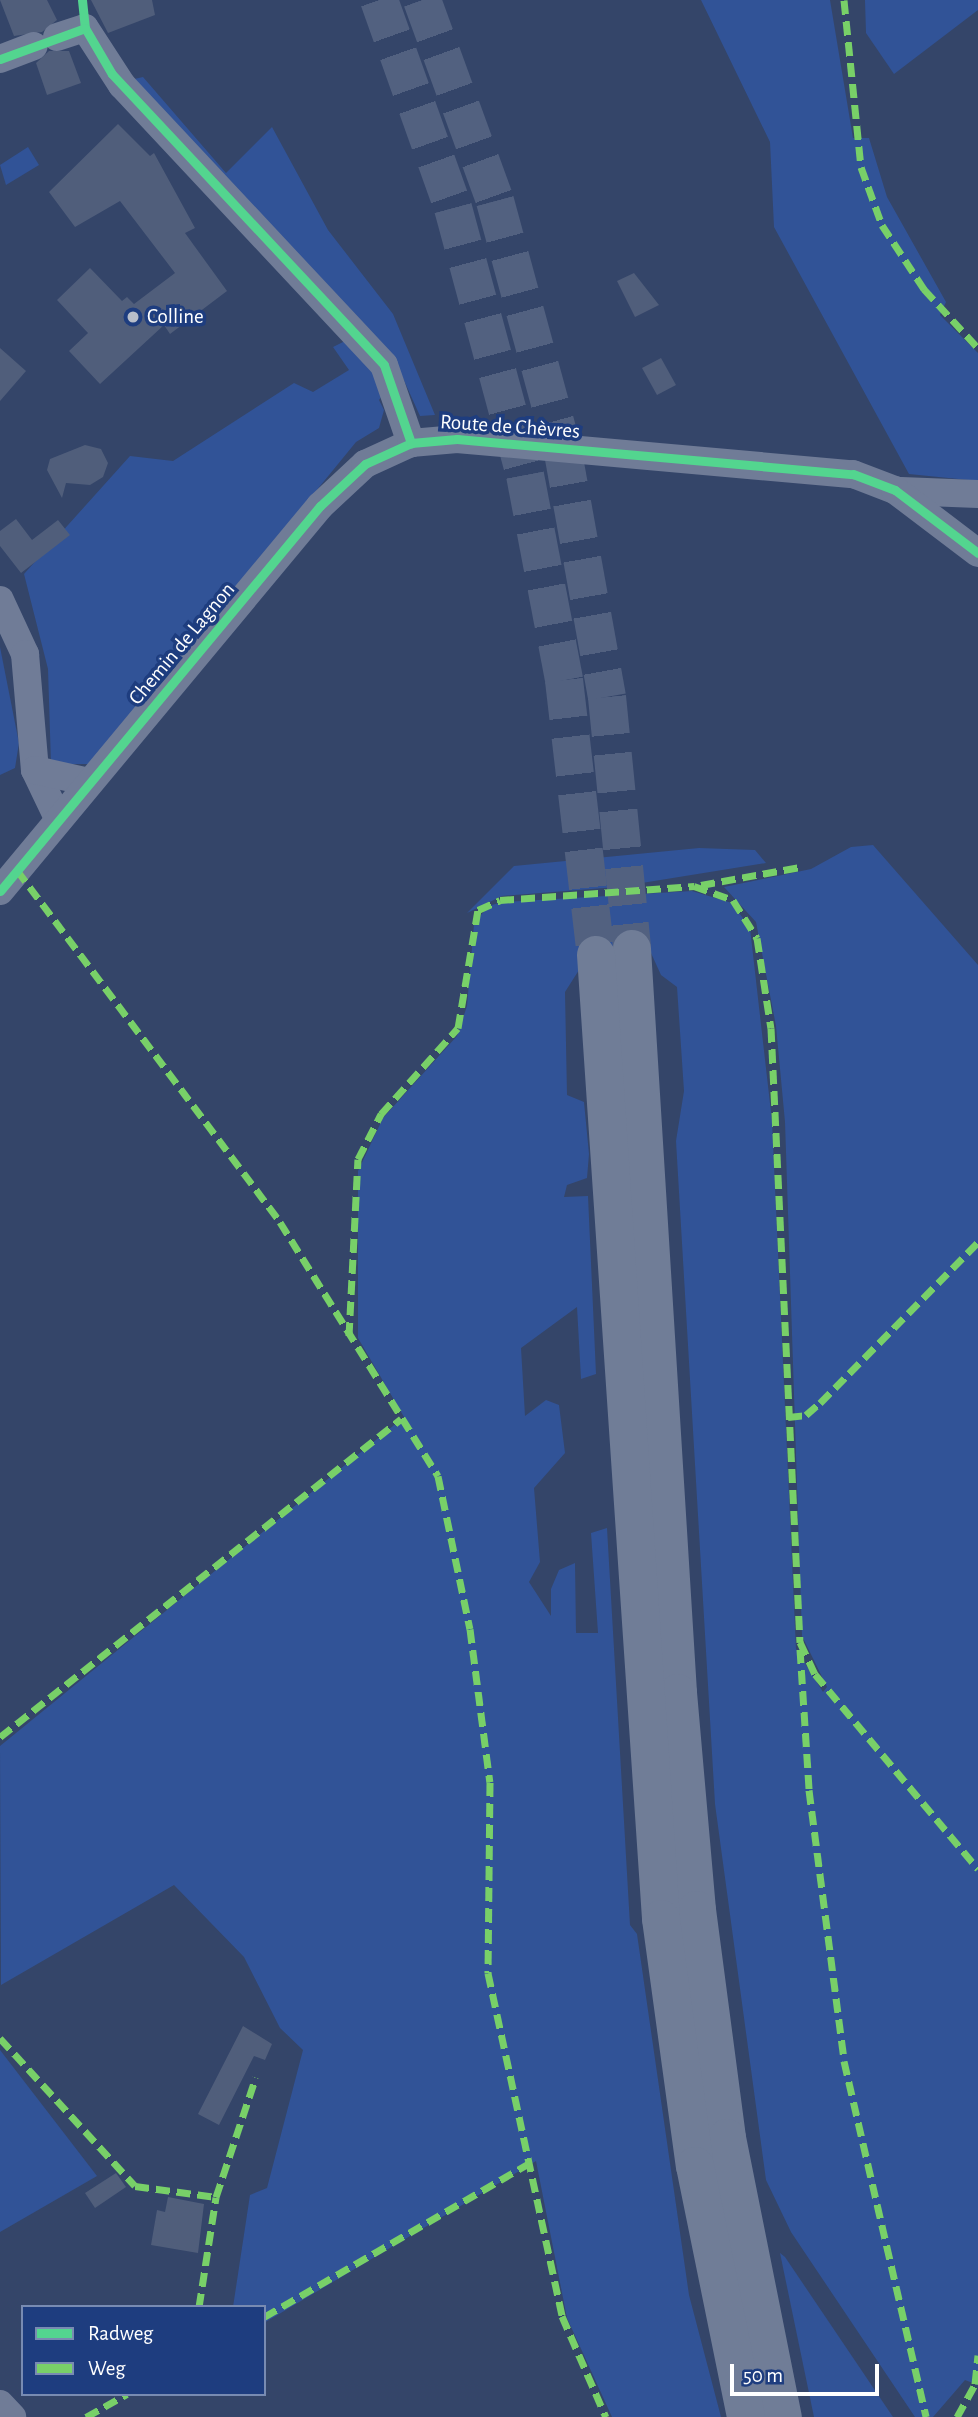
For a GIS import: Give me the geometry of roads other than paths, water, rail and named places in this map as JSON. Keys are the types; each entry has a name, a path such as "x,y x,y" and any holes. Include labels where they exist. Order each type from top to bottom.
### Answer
{"highway":[{"path":"746,2417 695,2166 661,1919 614,952 697,1910 727,2138 783,2417"}],"street":[{"name":"Route de Chèvres","path":"0,59 85,28 122,85 384,365 411,443 457,439 832,470 895,490 976,551"},
{"name":"Chemin de Lagnon","path":"0,891 339,486 365,464 411,443"},
{"path":"895,490 978,494"},
{"path":"976,551 966,528 978,499"},
{"path":"0,600 25,654 35,770 59,820"},
{"path":"35,770 89,782"},
{"path":"0,2404 12,2417"}],"tunnel":[{"path":"379,0 453,208 525,475 564,680 596,955"},
{"path":"422,0 495,201 562,447 607,697 632,949"}],"place":[{"name":"Colline","path":"133,317"}]}
